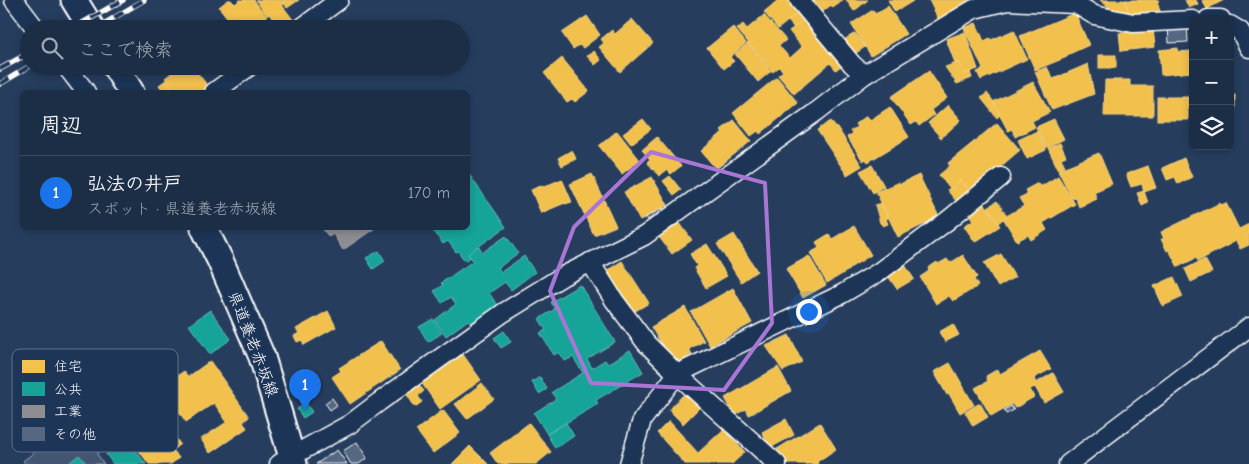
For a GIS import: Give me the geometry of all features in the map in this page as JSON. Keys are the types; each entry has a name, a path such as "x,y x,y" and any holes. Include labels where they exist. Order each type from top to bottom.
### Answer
{"main road":[{"path":"74,0 86,20"},
{"path":"121,75 130,90"},
{"name":"県道養老赤坂線","path":"205,230 262,358 288,461"}],"street":[{"path":"14,0 29,20"},
{"path":"312,20 339,0"},
{"path":"800,0 852,64 864,75"},
{"path":"288,461 350,424 503,313 563,276 644,236 816,112 864,75 974,9 1007,1 1076,4 1094,15 1133,23 1189,20"},
{"path":"1240,27 1249,48"},
{"path":"73,75 84,90"},
{"path":"217,90 238,75"},
{"path":"629,464 642,420 677,374 842,294 879,272 947,221 1001,176"},
{"path":"590,262 614,300 646,343 677,374 777,464"},
{"path":"1068,464 1249,326"}],"highlighted area":[{"path":"651,152 765,183 772,323 724,390 591,383 550,291 574,227"}],"shaded area":[{"path":"35,452 99,452 97,454 104,464 26,464 23,461"}],"building: 住宅":[{"path":"228,0 235,4 240,0 254,0 268,20 238,20 235,16 229,20 219,7"},
{"path":"256,0 281,0 284,4 282,5 293,20 273,20 269,14 267,16"},
{"path":"282,0 299,0 287,8"},
{"path":"778,0 795,0 803,9 778,29 764,12"},
{"path":"809,0 843,0 833,8 831,5 820,14"},
{"path":"846,0 868,0 854,11"},
{"path":"888,0 912,0 913,1 895,12"},
{"path":"929,0 981,0 939,21"},
{"path":"1100,0 1125,0 1129,13 1119,16"},
{"path":"1125,0 1158,0 1160,11 1154,13 1154,10 1130,18"},
{"path":"1185,0 1196,0 1198,4 1189,8"},
{"path":"1202,0 1224,0 1207,9"},
{"path":"888,6 906,34 871,56 851,24 873,10 875,14"},
{"path":"799,12 804,19 794,28 788,21"},
{"path":"1075,13 1089,45 1067,55 1067,57 1035,70 1020,36"},
{"path":"764,15 786,40 779,46 790,58 802,47 789,31 805,19 843,64 836,70 830,63 794,94 778,75 783,71 779,67 773,72 737,29 743,24 747,29"},
{"path":"587,16 600,35 583,48 579,45 573,49 562,33"},
{"path":"632,19 653,43 620,72 599,47 604,43 601,39 612,30 615,34"},
{"path":"976,23 984,41 1014,30 1027,59 981,80 977,72 983,69 964,28"},
{"path":"733,27 746,43 730,57 734,61 724,69 707,48"},
{"path":"1153,28 1155,47 1121,51 1119,33"},
{"path":"965,32 978,69 964,74 959,62 955,63 946,39"},
{"path":"855,33 865,47 853,55 844,40"},
{"path":"748,43 771,71 758,82 735,54"},
{"path":"1178,48 1178,52 1189,51 1189,72 1161,75 1159,50"},
{"path":"594,51 601,60 595,65 587,56"},
{"path":"1099,55 1116,55 1116,68 1099,68"},
{"path":"562,58 589,91 575,102 572,99 567,102 544,73"},
{"path":"959,62 964,74 970,72 972,78 957,84 945,67"},
{"path":"1088,64 1094,94 1052,110 1035,72 1047,67 1053,79"},
{"path":"929,71 947,98 931,110 934,115 919,126 916,122 911,125 891,97"},
{"path":"169,75 199,75 208,86 203,90 174,90 165,78"},
{"path":"777,77 798,103 760,134 758,131 751,136 733,113"},
{"path":"166,80 174,90 163,90 159,85"},
{"path":"1105,80 1130,80 1130,86 1153,86 1153,116 1104,116"},
{"path":"1033,82 1050,112 1032,121 1035,127 1015,137 1012,129 1008,131 993,102"},
{"path":"987,93 1000,115 997,118 981,98"},
{"path":"1234,95 1235,95 1234,112"},
{"path":"1157,97 1188,97 1188,120 1157,120"},
{"path":"948,105 961,120 941,138 928,123"},
{"path":"890,107 909,137 868,162 866,159 863,161 847,137 852,134 850,131 857,127 855,124 867,116 870,120"},
{"path":"643,119 651,129 631,144 623,134"},
{"path":"1054,119 1064,139 1046,148 1036,127"},
{"path":"734,120 751,141 716,169 701,151 723,132 721,130"},
{"path":"831,121 837,127 862,166 847,175 817,130"},
{"path":"997,123 1020,150 971,192 961,180 951,189 939,175 950,166 948,163"},
{"path":"617,131 640,160 622,174 599,146"},
{"path":"1037,131 1046,150 1027,159 1018,140"},
{"path":"657,137 681,166 671,174 667,170 659,176 647,162 650,159 642,150"},
{"path":"1060,143 1066,156 1061,158 1065,166 1058,169 1048,148"},
{"path":"572,150 576,159 562,166 558,158"},
{"path":"1099,153 1112,184 1094,192 1097,199 1079,207 1075,197 1072,198 1058,170"},
{"path":"1184,158 1192,177 1178,184 1175,177 1167,180 1162,168"},
{"path":"872,165 884,186 873,193 860,171"},
{"path":"1148,166 1156,188 1144,192 1142,184 1131,187 1126,174"},
{"path":"592,174 616,226 594,235 570,184"},
{"path":"919,175 939,217 898,237 876,192"},
{"path":"670,176 681,190 674,195 663,181"},
{"path":"1058,176 1075,204 1043,223 1047,230 1031,240 1028,235 1017,241 1003,218 1024,206 1019,198 1027,194 1025,190 1038,183 1040,187"},
{"path":"652,177 668,205 640,221 624,192"},
{"path":"562,179 572,202 541,213 531,190"},
{"path":"961,180 970,191 957,202 947,190 951,189"},
{"path":"1144,191 1148,203 1142,206 1137,193"},
{"path":"983,201 1000,226 975,242 964,226 973,220 967,211"},
{"path":"997,201 1007,216 998,223 988,207"},
{"path":"881,203 888,218 886,219 888,224 883,226 880,223 875,205"},
{"path":"1220,203 1221,205 1226,203 1239,229 1249,224 1249,245 1240,249 1236,241 1198,261 1196,258 1178,267 1161,239 1164,239 1161,232"},
{"path":"679,222 692,240 672,254 659,237"},
{"path":"854,226 871,255 827,283 810,253 819,248 816,242 829,234 832,239"},
{"path":"734,234 757,271 741,282 717,244"},
{"path":"707,244 727,276 706,288 694,268 697,266 690,254"},
{"path":"1001,254 1015,277 998,287 984,263"},
{"path":"963,255 977,277 974,279 978,286 953,301 949,296 936,304 920,277 937,262 938,264 947,259 950,263"},
{"path":"809,256 826,285 803,298 786,269"},
{"path":"1205,259 1212,272 1191,282 1185,269"},
{"path":"622,261 649,303 632,313 605,272"},
{"path":"905,265 914,279 897,289 888,276"},
{"path":"1174,277 1183,297 1163,306 1154,286"},
{"path":"733,288 752,323 710,346 691,312"},
{"path":"685,307 704,341 689,349 692,354 677,363 667,349 665,350 651,327"},
{"path":"328,311 336,327 304,345 302,340 297,342 294,336 299,333 296,329"},
{"path":"953,324 959,335 945,342 939,332"},
{"path":"789,335 802,362 783,371 766,346"},
{"path":"381,341 400,370 350,404 332,377 341,371 339,368"},
{"path":"1040,351 1051,369 1034,378 1036,383 1053,373 1064,392 1044,403 1035,387 1030,389 1034,397 1015,408 1012,404 991,416 975,388 988,381 986,376 998,369 1000,374"},
{"path":"462,353 481,380 440,409 421,382"},
{"path":"210,361 249,417 243,422 247,428 210,453 201,439 227,422 214,403 186,422 178,410 178,375 184,371 188,377"},
{"path":"950,363 974,405 960,413 934,372"},
{"path":"778,367 791,391 749,415 746,409 735,415 725,398"},
{"path":"482,383 494,399 467,419 455,404"},
{"path":"419,385 424,391 418,396 422,402 415,407 406,393"},
{"path":"684,394 689,399 691,397 701,406 683,424 669,410"},
{"path":"980,403 988,417 973,426 965,412"},
{"path":"443,410 460,433 433,453 416,430"},
{"path":"786,419 794,435 770,448 762,432"},
{"path":"669,421 698,453 724,429 745,452 732,464 685,464 657,433"},
{"path":"529,423 551,452 536,464 498,464 490,453"},
{"path":"820,423 836,449 817,462 818,464 787,464 777,449"},
{"path":"470,446 488,464 452,464"},
{"path":"140,452 174,452 179,458 171,464 149,464"}],"building: 公共":[{"path":"470,176 506,227 468,254 470,257 465,261 448,241 443,244 432,230 470,230"},
{"path":"506,236 518,253 498,268 501,272 524,256 535,272 511,290 505,282 489,293 498,306 480,319 470,323 468,320 446,336 435,320 456,304 451,297 442,303 434,291 443,285 441,283 473,261 468,254 478,246 483,252"},
{"path":"379,251 385,261 373,269 366,258"},
{"path":"580,285 615,342 587,359 592,368 605,360 608,364 630,350 643,372 596,400 598,404 547,434 534,413 556,399 552,392 583,373 573,357 565,361 559,352 554,355 540,333 546,330 539,319 555,309 551,302"},
{"path":"210,310 231,339 210,354 189,325"},
{"path":"433,319 442,333 428,342 419,327"},
{"path":"504,331 511,342 501,348 494,338"},
{"path":"540,377 547,389 539,394 532,382"},
{"path":"306,403 312,412 303,418 297,409"},
{"path":"566,423 574,436 555,448 547,434"},
{"path":"108,452 137,452 146,464 113,464 106,454"},
{"path":"79,455 86,463 72,464 70,462"}],"building: 工業":[{"path":"324,230 372,230 343,250 333,234 329,237"}],"building: その他":[{"path":"1187,25 1188,42 1169,43 1168,26"},
{"path":"663,208 664,210 648,220 646,217"},
{"path":"332,398 337,405 330,410 325,403"},
{"path":"1011,406 1014,410 1006,414 1004,410"},
{"path":"357,442 367,458 359,464 351,464 343,451"},
{"path":"337,450 347,464 316,464"}],"railway":[{"path":"88,20 123,0"},
{"path":"110,20 144,0"},
{"path":"0,69 20,58"},
{"path":"0,84 20,72"}],"place":[{"name":"弘法の井戸","path":"305,410"}]}
